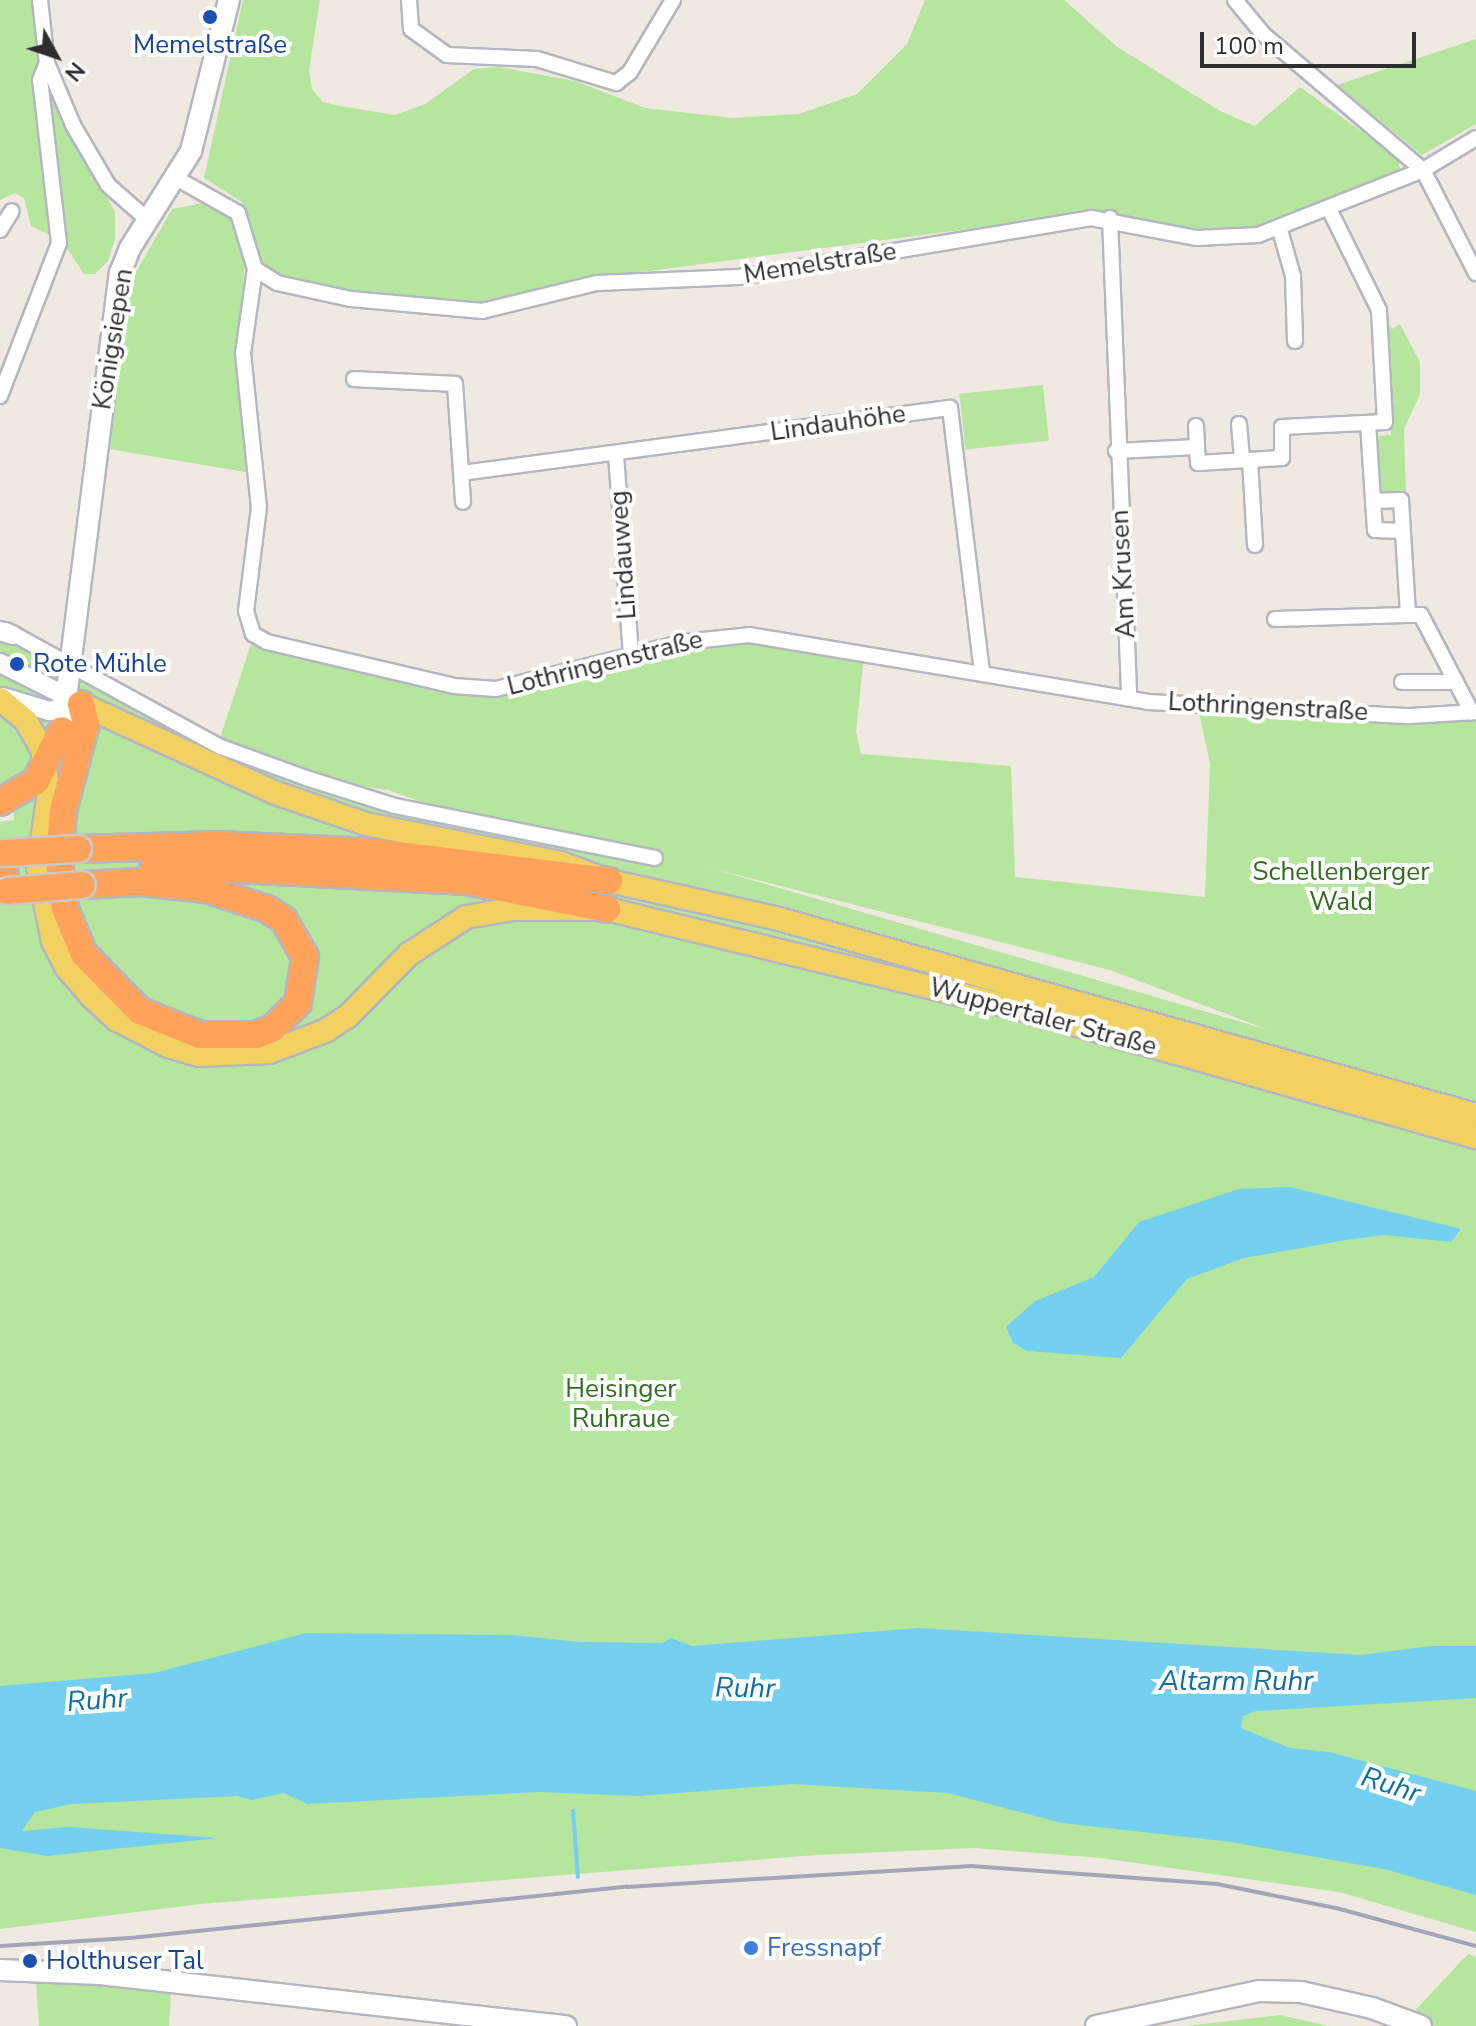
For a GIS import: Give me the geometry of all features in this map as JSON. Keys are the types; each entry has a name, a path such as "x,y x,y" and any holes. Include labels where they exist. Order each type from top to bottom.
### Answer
{"highway":[{"path":"0,802 29,787 44,766 69,710 86,724 63,811 59,860 65,909 84,954 140,1011 200,1035 256,1035 272,1029 298,1003 305,957 284,920 267,909 206,889 140,882 79,869"},
{"path":"3,874 79,869 219,845 374,852 609,881"},
{"path":"3,874 79,869 219,868 369,874 466,881 607,909"}],"main road":[{"name":"Königsiepen","path":"69,710 69,668 119,282 124,260 176,178 197,136 229,0"},
{"path":"0,697 35,732 49,793"},
{"name":"Wuppertaler Straße","path":"1476,1115 779,919 609,881 561,863 427,839 313,807 69,710 38,840 41,900 67,968 125,1025 145,1037 200,1055 269,1052 325,1031 370,997 429,937 466,917 513,909 607,909 1009,1006 1476,1137"},
{"path":"0,1970 100,1974 566,2026"},
{"path":"1096,2026 1259,1991 1301,1992 1372,2008 1421,2026"}],"street":[{"path":"40,0 47,63 73,125 108,185 148,220"},
{"path":"409,0 411,29 447,55 537,59 616,83 630,72 673,0"},
{"path":"1237,1 1263,34 1423,170 1476,273"},
{"path":"0,396 59,243 40,80 47,63"},
{"name":"Memelstraße","path":"255,269 277,283 313,292 482,311 597,283 739,277 1110,218 1216,240 1280,230 1330,211 1423,170 1476,138"},
{"path":"176,178 238,213 255,269"},
{"path":"0,230 12,211"},
{"path":"1196,426 1198,463 1282,458 1282,427 1385,422 1379,310 1330,211"},
{"name":"Am Krusen","path":"1110,218 1116,451 1129,697"},
{"path":"1280,230 1293,276 1295,341"},
{"name":"Lothringenstraße","path":"255,269 243,353 259,486 246,611 253,634 267,642 474,689 520,687 712,636 749,635 1129,697 1410,716 1474,713 1421,615 1408,615"},
{"path":"354,379 455,384 463,502"},
{"name":"Lindauhöhe","path":"462,473 616,455 950,408 982,673"},
{"path":"1368,423 1375,530 1402,531"},
{"path":"1239,424 1255,545"},
{"path":"1116,451 1197,447"},
{"name":"Lindauweg","path":"616,455 631,656"},
{"path":"1275,619 1408,615 1401,500 1373,501"},
{"path":"4,630 52,651 69,668 221,747 330,786 395,806 655,858"},
{"path":"0,663 69,710"},
{"name":"Lothringenstraße","path":"1402,682 1456,682"},
{"path":"0,697 41,710 69,710"}],"green space":[{"path":"0,0 37,0 50,94 115,212 115,239 108,261 95,274 84,274 63,242 31,226 24,198 15,193 0,200"},
{"path":"243,0 320,0 309,70 312,89 323,102 395,115 425,104 474,69 499,67 575,81 645,108 733,118 799,114 857,94 907,44 925,0 1064,0 1116,46 1220,111 1255,126 1300,87 1398,158 1400,169 1257,230 1216,233 1090,213 618,275 464,306 391,300 291,284 265,269 242,202 204,178"},
{"path":"1476,39 1476,124 1422,155 1337,85"},
{"path":"203,203 233,219 245,260 238,355 251,473 109,449 131,281 172,209"},
{"path":"1386,320 1392,329 1400,324 1420,362 1420,394 1404,429 1406,495 1381,497 1378,436 1391,435"},
{"path":"1043,385 1049,441 965,449 959,394"},
{"name":"Heisinger Ruhraue","path":"0,633 53,653 94,683 220,750 328,791 439,808 388,790 333,783 219,741 254,635 292,650 495,693 702,642 731,639 864,655 856,732 861,754 1011,766 1015,877 1205,897 1210,764 1198,707 1309,708 1448,719 1476,714 1476,1932 1339,1892 1101,1858 974,1848 816,1855 201,1904 0,1929 0,902 20,899 15,839 0,840 0,822 14,820 13,785 0,788","holes":["714,869 1110,970 1269,1030"]},
{"path":"1468,1954 1476,1957 1476,2026 1426,2026 1409,2017"},
{"path":"36,1982 101,1982 171,1992 169,2026 39,2026"},
{"path":"1280,2015 1329,2026 1186,2026"}],"water":[{"path":"1290,1187 1461,1229 1451,1242 1384,1235 1346,1240 1244,1258 1187,1279 1121,1358 1027,1351 1013,1343 1006,1327 1035,1301 1094,1277 1139,1222 1239,1189"},
{"path":"919,1628 1361,1655 1430,1646 1476,1646 1476,1698 1256,1711 1243,1716 1241,1728 1290,1748 1329,1752 1476,1791 1476,1895 1384,1869 1231,1842 1062,1823 948,1793 793,1784 639,1796 539,1792 307,1804 284,1793 252,1800 237,1796 71,1804 35,1812 22,1831 68,1827 219,1838 47,1856 0,1848 0,1686 154,1673 306,1633 511,1635 581,1642 662,1643 671,1638 692,1646"}],"waterway":[{"path":"573,1811 578,1877"}],"railway":[{"path":"0,1946 130,1938 627,1887 971,1866 1217,1884 1336,1908 1476,1946"}],"place":[{"name":"Memelstraße","path":"210,17"},
{"name":"Rote Mühle","path":"17,664"},
{"name":"Fressnapf","path":"751,1948"},
{"name":"Holthuser Tal","path":"30,1961"}],"park label":[{"name":"Schellenberger Wald","path":"1341,887"}],"water label":[{"name":"Altarm Ruhr","path":"1236,1681"},
{"name":"Ruhr","path":"745,1688"},
{"name":"Ruhr","path":"97,1700"},
{"name":"Ruhr","path":"1391,1785"}]}
